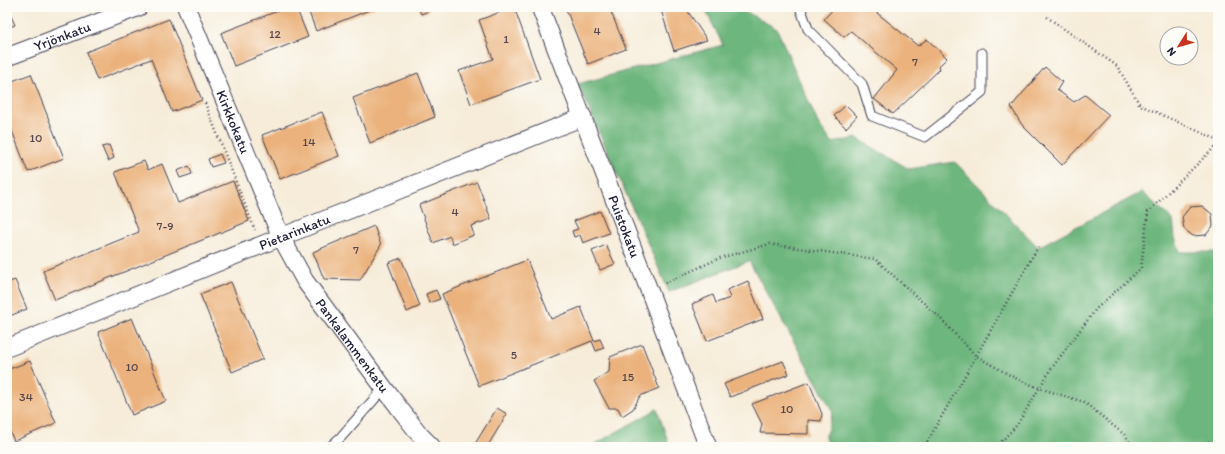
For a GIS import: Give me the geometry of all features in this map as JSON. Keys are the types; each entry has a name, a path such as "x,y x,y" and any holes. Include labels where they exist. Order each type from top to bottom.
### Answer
{"street":[{"name":"Yrjönkatu","path":"7,58 139,7"},
{"name":"Kirkkokatu","path":"186,7 281,236"},
{"name":"Puistokatu","path":"540,7 708,447"},
{"name":"Pietarinkatu","path":"7,348 281,236 582,117"},
{"name":"Pankalammenkatu","path":"281,236 305,281 384,388 420,435 432,447"}],"lane":[{"path":"800,7 808,29 862,84 872,116 925,137 982,92 982,53"},
{"path":"330,447 341,437 384,388"}],"path":[{"path":"1047,17 1117,66 1140,105 1218,140"},
{"path":"996,447 1017,425 1051,369 1096,309 1141,268 1148,212 1218,144"},
{"path":"649,290 720,258 770,244 875,259 939,317 976,356 1015,378 1039,388 1084,402 1126,436 1132,447"},
{"path":"921,447 926,444 1038,247"}],"green space":[{"path":"704,7 738,7 777,29 818,123 832,143 857,138 909,169 955,162 1038,247 1142,192 1173,220 1175,238 1180,252 1218,252 1218,447 829,447 825,438 833,412 749,261 669,292 578,84 723,45"},
{"path":"657,409 670,447 590,447"}],"building":[{"path":"7,7 15,25 7,28"},
{"path":"288,7 296,7 308,37 234,66 221,33"},
{"path":"307,7 377,7 316,31"},
{"path":"418,7 427,7 429,11 421,14"},
{"path":"514,7 540,79 471,104 459,71 493,59 479,20"},
{"path":"565,7 609,7 626,49 588,64"},
{"path":"660,7 685,7 707,40 674,51"},
{"path":"835,7 873,7 872,9 918,46 927,39 947,58 939,66 940,69 893,114 874,99 897,70 851,31 844,37 824,19"},
{"path":"169,19 202,100 172,112 151,59 97,80 86,52"},
{"path":"1045,67 1062,82 1057,90 1074,102 1085,95 1109,115 1062,165 1022,125 1011,107"},
{"path":"418,73 435,117 370,143 353,98"},
{"path":"31,74 64,158 28,172 7,118 7,83"},
{"path":"846,105 857,116 846,128 834,116"},
{"path":"322,112 339,156 280,179 262,135"},
{"path":"109,145 114,158 108,161 102,147"},
{"path":"220,154 224,163 211,167 208,159"},
{"path":"144,161 148,170 162,164 178,203 233,181 249,221 55,300 43,271 139,232 115,172"},
{"path":"189,166 192,174 180,178 177,171"},
{"path":"477,182 491,219 471,226 474,235 452,244 450,236 433,243 419,205"},
{"path":"1202,206 1212,214 1213,226 1206,235 1193,236 1184,229 1182,217 1190,207"},
{"path":"600,211 609,233 583,243 580,235 574,237 572,231 578,229 574,221"},
{"path":"374,226 381,245 360,280 324,279 313,252"},
{"path":"606,245 615,264 600,270 592,251"},
{"path":"401,258 420,306 407,312 388,263"},
{"path":"527,260 551,319 581,307 594,341 600,339 604,348 596,351 592,341 479,386 442,294"},
{"path":"15,280 27,309 7,317 7,283"},
{"path":"748,281 763,319 707,341 692,304 713,295 716,303 730,298 727,290"},
{"path":"231,282 263,359 232,372 200,294"},
{"path":"436,290 440,299 429,303 426,294"},
{"path":"132,318 166,401 132,415 98,332"},
{"path":"642,344 659,388 640,396 633,409 622,416 618,408 609,408 594,381 609,372 610,357"},
{"path":"30,361 56,423 14,441 7,425 7,370"},
{"path":"783,361 789,374 730,397 724,384"},
{"path":"809,382 822,414 821,421 808,420 808,434 760,433 762,424 752,404"},
{"path":"497,408 507,414 487,447 473,447"}]}
